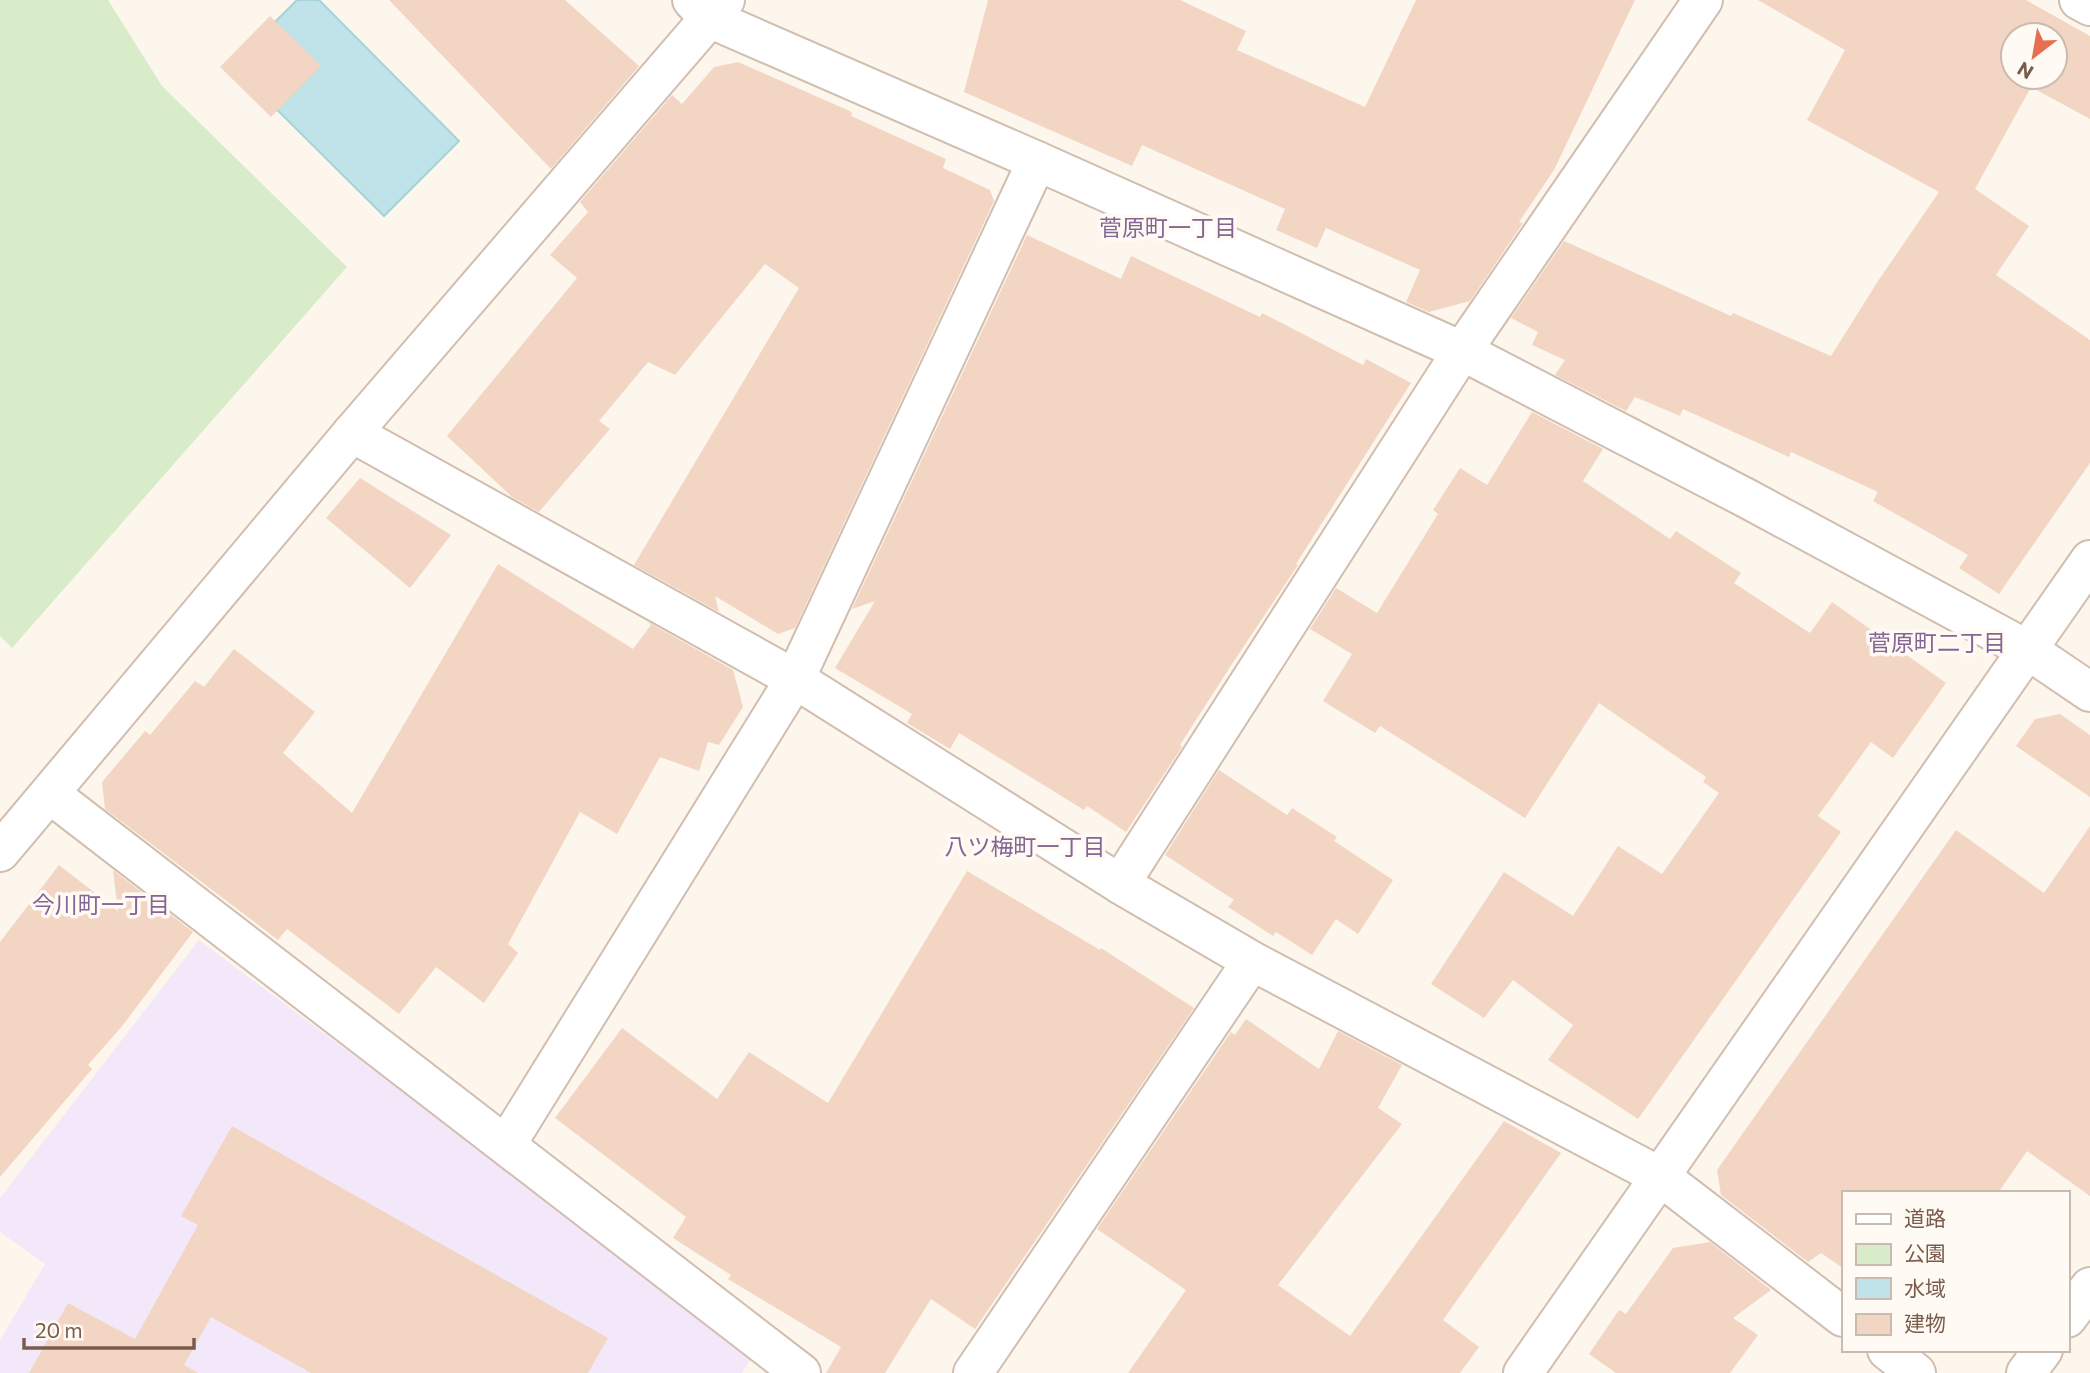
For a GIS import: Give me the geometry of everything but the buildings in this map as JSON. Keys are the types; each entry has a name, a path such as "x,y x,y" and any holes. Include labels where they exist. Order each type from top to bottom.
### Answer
{"street":[{"path":"1120,884 1462,351 1703,0"},
{"path":"2079,0 2090,6"},
{"path":"0,852 709,6 1037,160 1462,351 1734,491 2028,650 2090,692"},
{"path":"506,1145 794,679 1037,160"},
{"path":"352,433 794,679 1120,884 1252,961 1661,1177 1842,1316"},
{"path":"1522,1373 2090,560"},
{"path":"50,794 802,1373"},
{"path":"973,1373 1252,961"},
{"path":"2069,1315 2090,1287"},
{"path":"1890,1352 1916,1373"},
{"path":"2026,1373 2042,1352"}],"shaded area":[{"path":"199,940 754,1354 742,1373 0,1373 0,1340 45,1264 0,1232 0,1198"}],"green space":[{"path":"0,0 108,0 162,86 347,267 12,648 0,636"}],"water":[{"path":"297,0 319,0 459,141 384,216 232,65"}],"district":[{"name":"菅原町一丁目","path":"1168,228"},
{"name":"菅原町二丁目","path":"1937,643"},
{"name":"八ツ梅町一丁目","path":"1025,847"},
{"name":"今川町一丁目","path":"101,905"}]}
